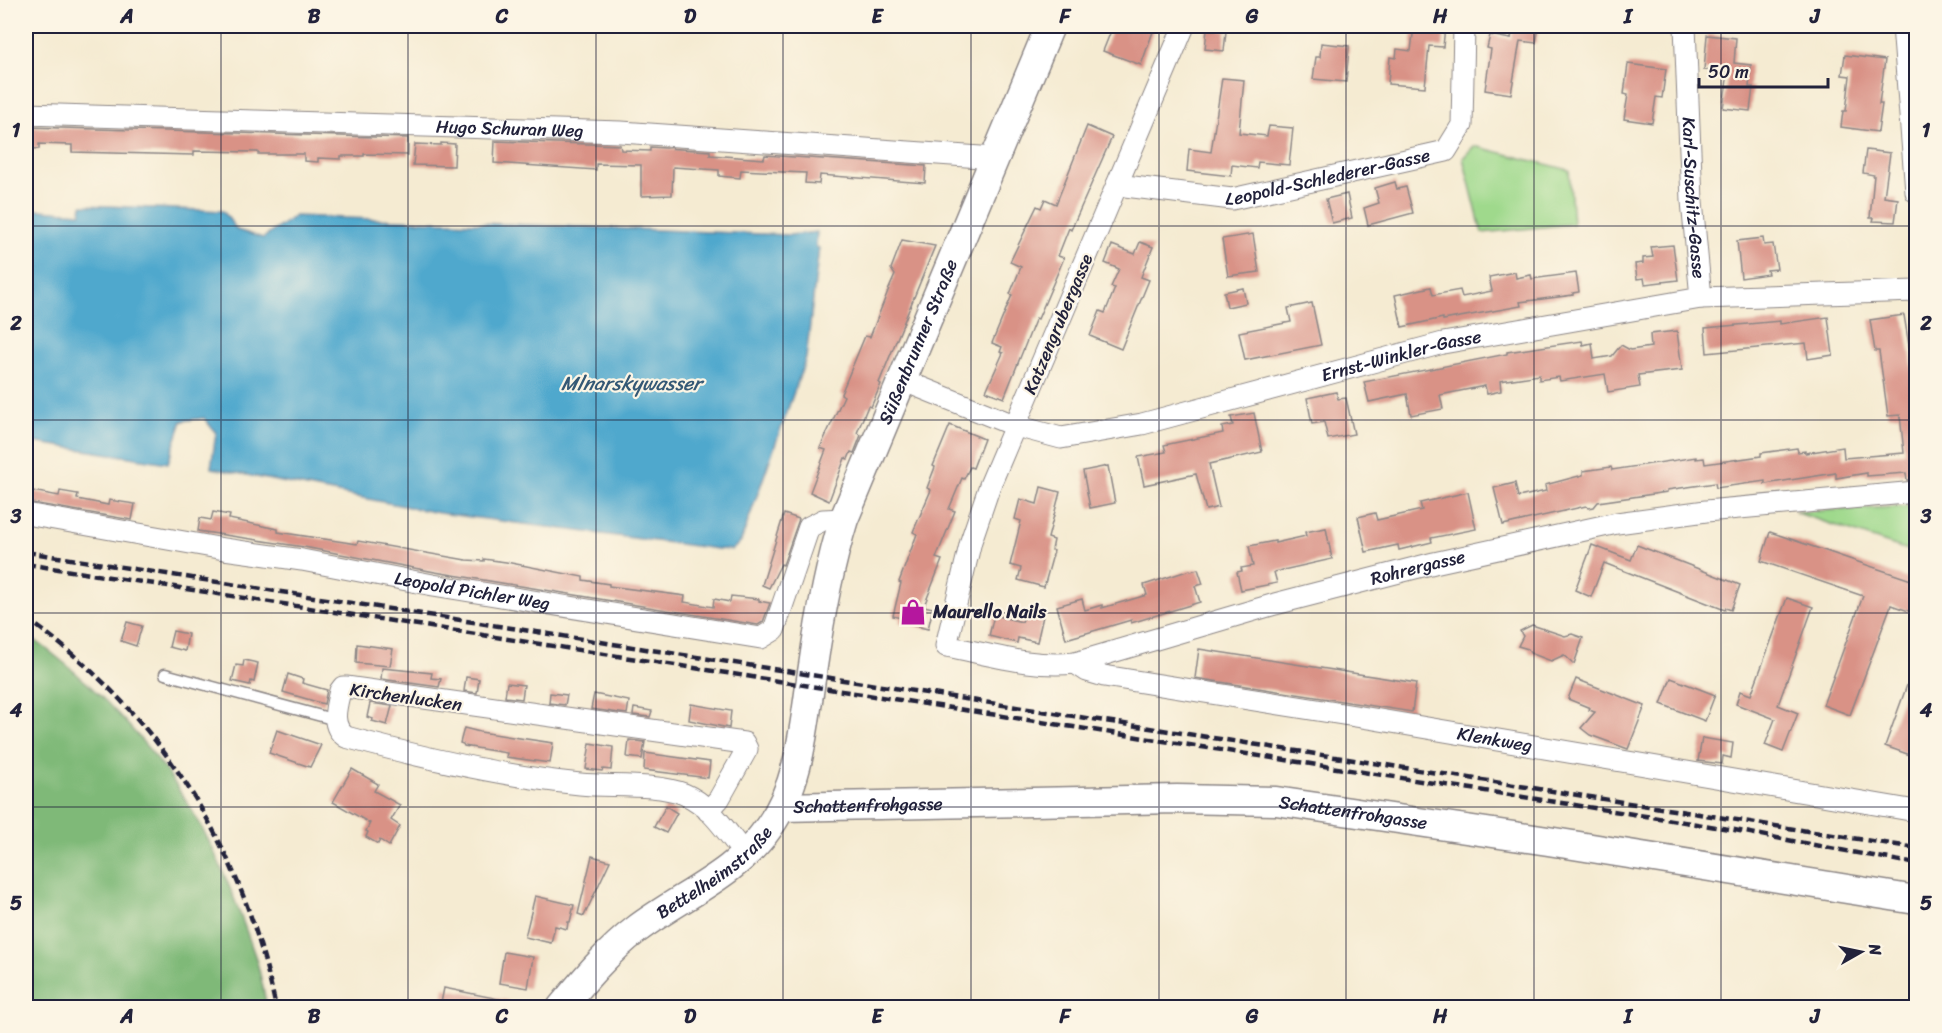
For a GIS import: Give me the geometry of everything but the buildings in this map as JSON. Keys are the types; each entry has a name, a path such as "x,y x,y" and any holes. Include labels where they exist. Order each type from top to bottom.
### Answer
{"street":[{"name":"Süßenbrunner Straße","path":"813,665 829,576 844,519 1050,26"},
{"name":"Katzengrubergasse","path":"950,628 971,541 990,485 1184,26"},
{"name":"Leopold-Schlederer-Gasse","path":"1117,185 1232,199 1446,151 1462,125 1464,26"},
{"name":"Karl-Suschitz-Gasse","path":"1685,26 1692,201 1701,298"},
{"path":"1903,26 1917,192"},
{"name":"Hugo Schuran Weg","path":"26,114 621,132 994,158"},
{"name":"Ernst-Winkler-Gasse","path":"902,380 1016,426 1061,438 1142,424 1443,343 1701,298 1917,291"},
{"name":"Rohrergasse","path":"950,628 946,646 1030,663 1053,666 1075,663 1148,640 1434,563 1617,523 1728,509 1917,492"},
{"name":"Leopold Pichler Weg","path":"26,514 224,549 302,560 433,585 761,638 774,630 809,527 824,520 844,519"},
{"name":"Klenkweg","path":"1075,663 1087,672 1104,676 1374,719 1917,811"},
{"name":"Bettelheimstraße","path":"561,1008 586,977 636,930 719,878 745,855 769,828 789,791 797,761 813,665"},
{"name":"Kirchenlucken","path":"708,811 719,799 747,749 744,743 346,687 340,691 336,720 340,732 346,737 452,764 527,777 579,784 668,789 696,800 745,855"},
{"name":"Schattenfrohgasse","path":"782,807 1177,799 1276,801 1548,841 1917,900"}],"lane":[{"path":"165,674 336,720"}],"green space":[{"path":"1474,146 1569,170 1573,224 1482,233 1463,158"},
{"path":"1916,506 1916,553 1795,512"},
{"path":"26,634 76,674 125,721 168,774 186,801 209,842 236,904 258,964 267,1007 28,1007 26,1004"}],"water":[{"name":"Mlnarskywasser","path":"82,205 223,211 237,230 263,238 295,216 789,235 817,232 816,247 819,248 806,358 741,541 732,550 439,513 211,468 216,433 204,418 182,421 168,463 26,441 26,209 81,213"}],"railway":[{"path":"26,552 1916,848"},
{"path":"26,564 1729,829 1916,864"},
{"path":"26,618 74,655 117,696 155,741 189,788 218,839 242,892 261,949 276,1008"}],"place":[{"name":"Maurello Nails","path":"913,612"}]}
